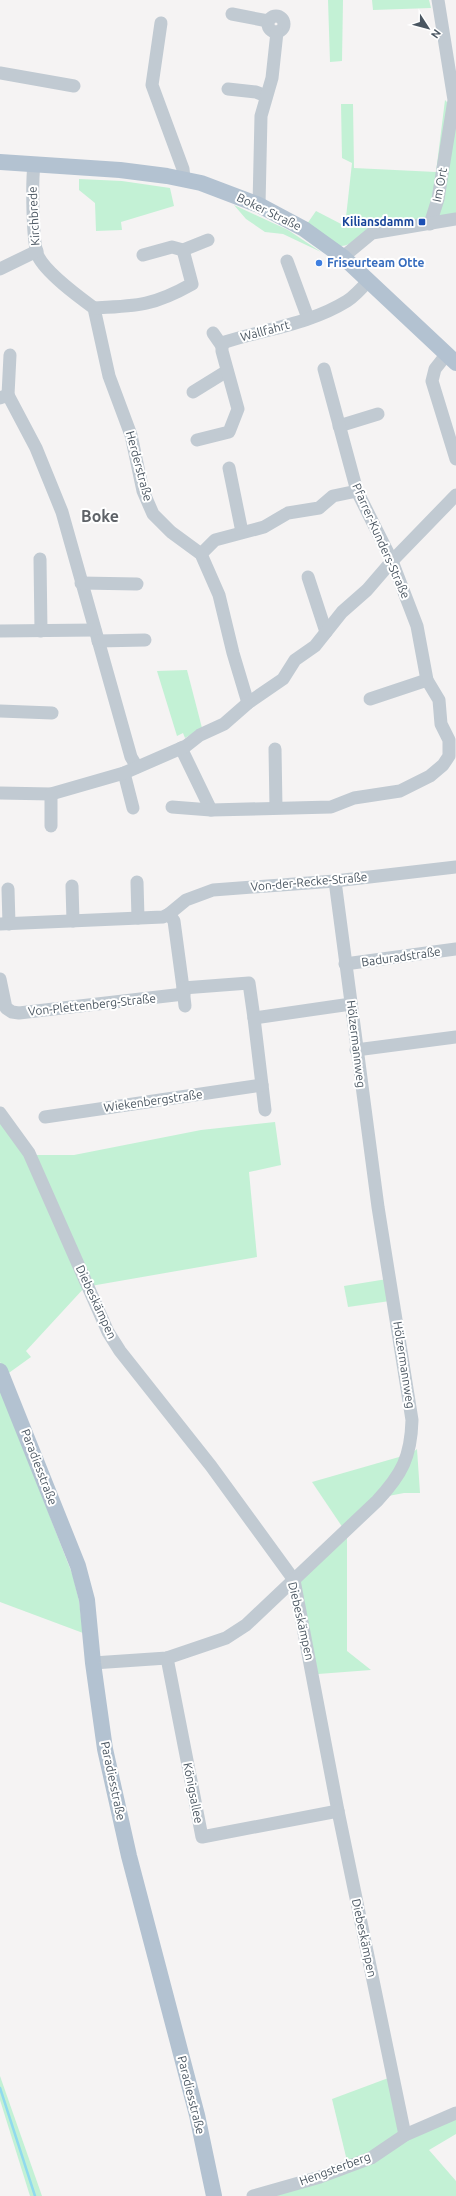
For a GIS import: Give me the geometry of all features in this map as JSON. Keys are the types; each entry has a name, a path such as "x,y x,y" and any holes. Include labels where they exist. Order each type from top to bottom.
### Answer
{"main road":[{"name":"Boker Straße","path":"0,153 34,165"},
{"name":"Boker Straße","path":"0,162 120,170 184,179 222,190 259,205 304,228 343,257 451,359"},
{"name":"Paradiesstraße","path":"0,1371 78,1566 87,1600 93,1663 105,1749 129,1856 197,2115 214,2196"}],"street":[{"name":"Im Ort","path":"430,224 438,198 455,99 438,0"},
{"path":"232,14 268,21 270,29 277,32 272,78 261,116 259,205"},
{"path":"161,23 152,86 183,169 184,179"},
{"path":"0,73 74,86"},
{"path":"228,89 256,92 266,96"},
{"name":"Kirchbrede","path":"0,269 37,251 32,193 34,165"},
{"path":"343,257 372,233 456,219"},
{"path":"143,255 172,248 183,250 208,240"},
{"path":"37,251 39,257 63,285 94,308 142,306 168,298 192,284 183,250"},
{"path":"287,261 308,318"},
{"name":"Wallfahrt","path":"222,346 230,341 283,328 347,301 369,280"},
{"name":"Herderstraße","path":"94,308 109,376 131,435 143,491 153,514 171,532 201,554"},
{"path":"197,440 229,432 238,409 227,371 222,346 213,333"},
{"path":"10,355 4,397 36,448 55,494 132,757 138,767"},
{"path":"451,359 435,369 432,381 456,459"},
{"name":"Pfarrer-Kunders-Straße","path":"172,807 211,810 276,807 331,807 354,798 400,791 430,776 443,765 449,756 449,740 441,724 439,700 427,680 417,626 392,561 357,491 324,369"},
{"path":"193,392 227,371"},
{"path":"339,426 378,414"},
{"path":"229,468 242,532"},
{"path":"248,703 233,653 219,595 201,554 215,540 264,527 288,513 319,508 333,496 357,491"},
{"path":"0,793 51,794 124,774 181,748 200,735 224,724 248,703 283,679 295,660 315,646 342,612 367,590 392,561 456,495"},
{"path":"40,559 41,631"},
{"path":"308,577 326,632"},
{"path":"80,583 137,584"},
{"path":"0,631 41,631 145,640"},
{"path":"370,699 427,680"},
{"path":"0,712 52,713"},
{"path":"181,748 211,810"},
{"path":"275,749 276,807"},
{"path":"124,774 133,808"},
{"path":"51,794 51,826"},
{"name":"Von-der-Recke-Straße","path":"8,889 5,924 163,917 186,900 213,890 335,881 456,867"},
{"name":"Hölzermannweg","path":"93,1663 167,1658 226,1638 246,1625 396,1481 409,1453 412,1437 412,1420 378,1207 356,1050 335,881"},
{"path":"137,882 138,918"},
{"path":"72,886 73,921"},
{"path":"169,914 174,920 184,996 249,982 265,1110"},
{"name":"Baduradstraße","path":"345,964 456,949"},
{"name":"Von-Plettenberg-Straße","path":"0,979 6,1008 12,1012 19,1013 184,996"},
{"path":"254,1018 351,1004"},
{"path":"356,1050 456,1037"},
{"name":"Wiekenbergstraße","path":"45,1117 262,1085"},
{"name":"Diebeskämpen","path":"0,1113 29,1153 108,1332 120,1351 211,1466 294,1580 338,1811 405,2135"},
{"name":"Königsallee","path":"167,1658 202,1837 338,1811"},
{"name":"Hengsterberg","path":"253,2196 320,2177 371,2158 405,2135 456,2113"}],"green space":[{"path":"328,0 343,0 342,61 330,62"},
{"path":"372,0 429,0 431,8 373,10"},
{"path":"445,100 456,111 456,213 369,231 348,245 344,246 340,246 307,224 316,211 345,226 352,163 342,158 341,104 353,104 354,168 436,172"},
{"path":"79,179 122,181 170,188 174,206 121,222 122,230 96,231 95,203 79,190"},
{"path":"234,205 288,230 321,252 283,234 265,232 246,219"},
{"path":"187,670 202,728 185,738 183,733 177,736 157,671"},
{"path":"0,1117 33,1155 74,1155 201,1130 275,1122 281,1165 249,1172 257,1257 85,1287 26,1351 31,1357 6,1375 0,1362"},
{"path":"387,1279 390,1301 348,1307 344,1286"},
{"path":"0,1388 73,1576 79,1601 83,1633 0,1602"},
{"path":"417,1449 420,1493 404,1493 383,1497 412,1453"},
{"path":"406,1455 394,1478 343,1528 312,1482"},
{"path":"347,1534 347,1651 371,1670 318,1674 300,1581"},
{"path":"0,2076 42,2196 30,2196 0,2100"},
{"path":"391,2077 403,2134 348,2165 332,2099"},
{"path":"456,2117 456,2134 429,2150 456,2181 456,2196 265,2196"}],"waterway":[{"path":"0,2088 35,2196"}],"place":[{"name":"Kiliansdamm","path":"422,222"},
{"name":"Friseurteam Otte","path":"319,263"}],"district":[{"name":"Boke","path":"100,516"}]}
